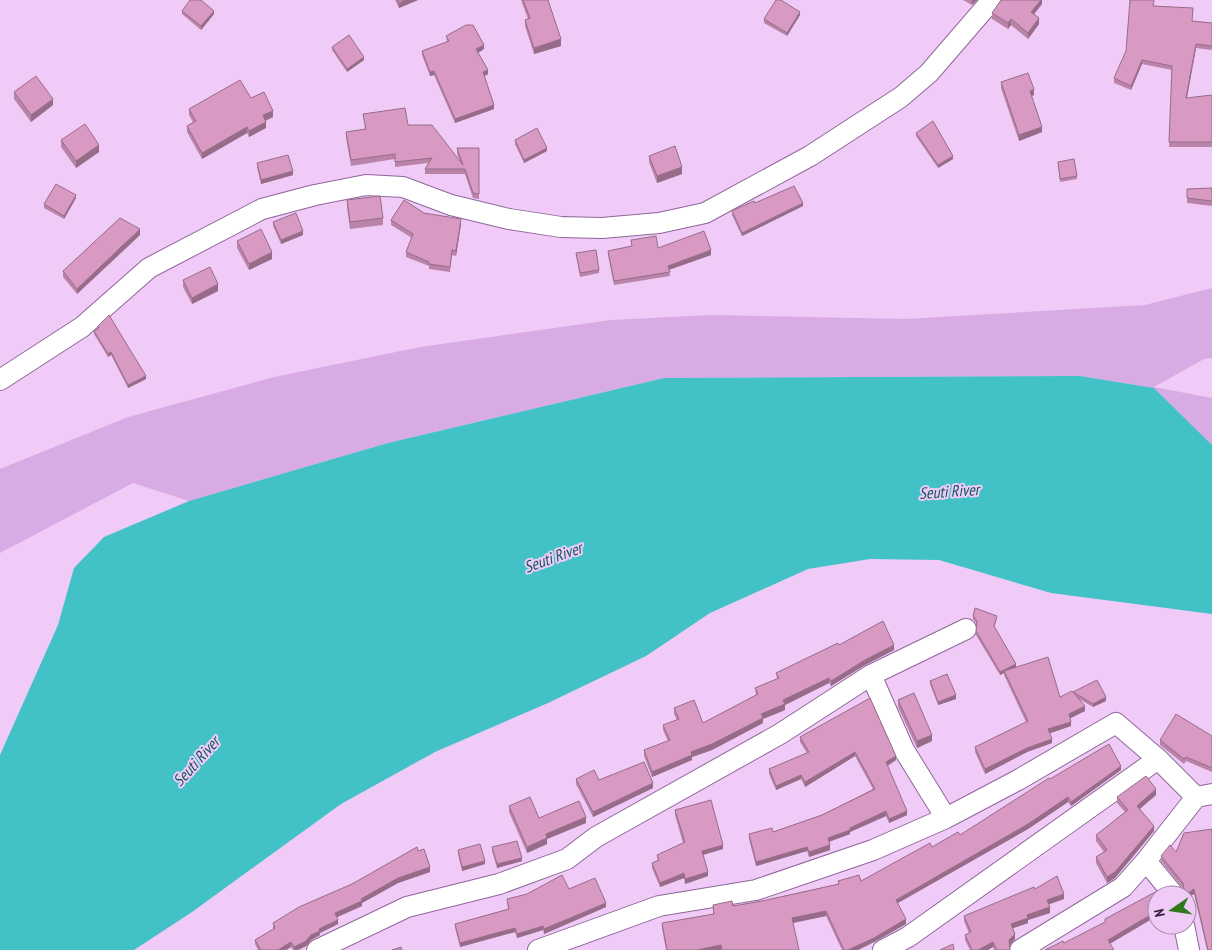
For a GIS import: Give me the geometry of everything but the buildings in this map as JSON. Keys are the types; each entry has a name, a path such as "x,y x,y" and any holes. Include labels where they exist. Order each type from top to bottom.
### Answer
{"street":[{"path":"0,380 82,328 149,268 262,209 315,195 366,185 404,187 451,205 509,219 561,227 602,228 659,223 705,213 810,156 901,97 929,73 992,0"},
{"path":"317,950 406,907 499,884 567,859 596,837 716,772 871,675 966,629"},
{"path":"871,675 904,750 946,818"},
{"path":"538,950 659,906 756,890 873,850 946,818 1018,780 1116,723 1204,795 1123,887 1020,950"},
{"path":"883,950 908,937 1158,759"},
{"path":"1146,861 1166,885"},
{"path":"1186,935 1189,950"}],"shaded area":[{"path":"1212,288 1212,358 1204,359 1154,387 1212,398 1212,445 1154,388 1080,376 664,378 388,443 189,501 133,483 0,553 0,469 128,417 274,377 420,347 611,320 710,315 905,319 1145,305"}],"water":[{"name":"Seuti River","path":"1080,376 1154,388 1212,445 1212,614 1051,593 939,560 870,559 808,569 710,613 646,656 548,703 435,752 341,804 192,912 134,950 0,950 0,755 58,625 74,568 104,537 189,501 388,443 664,378"}]}
